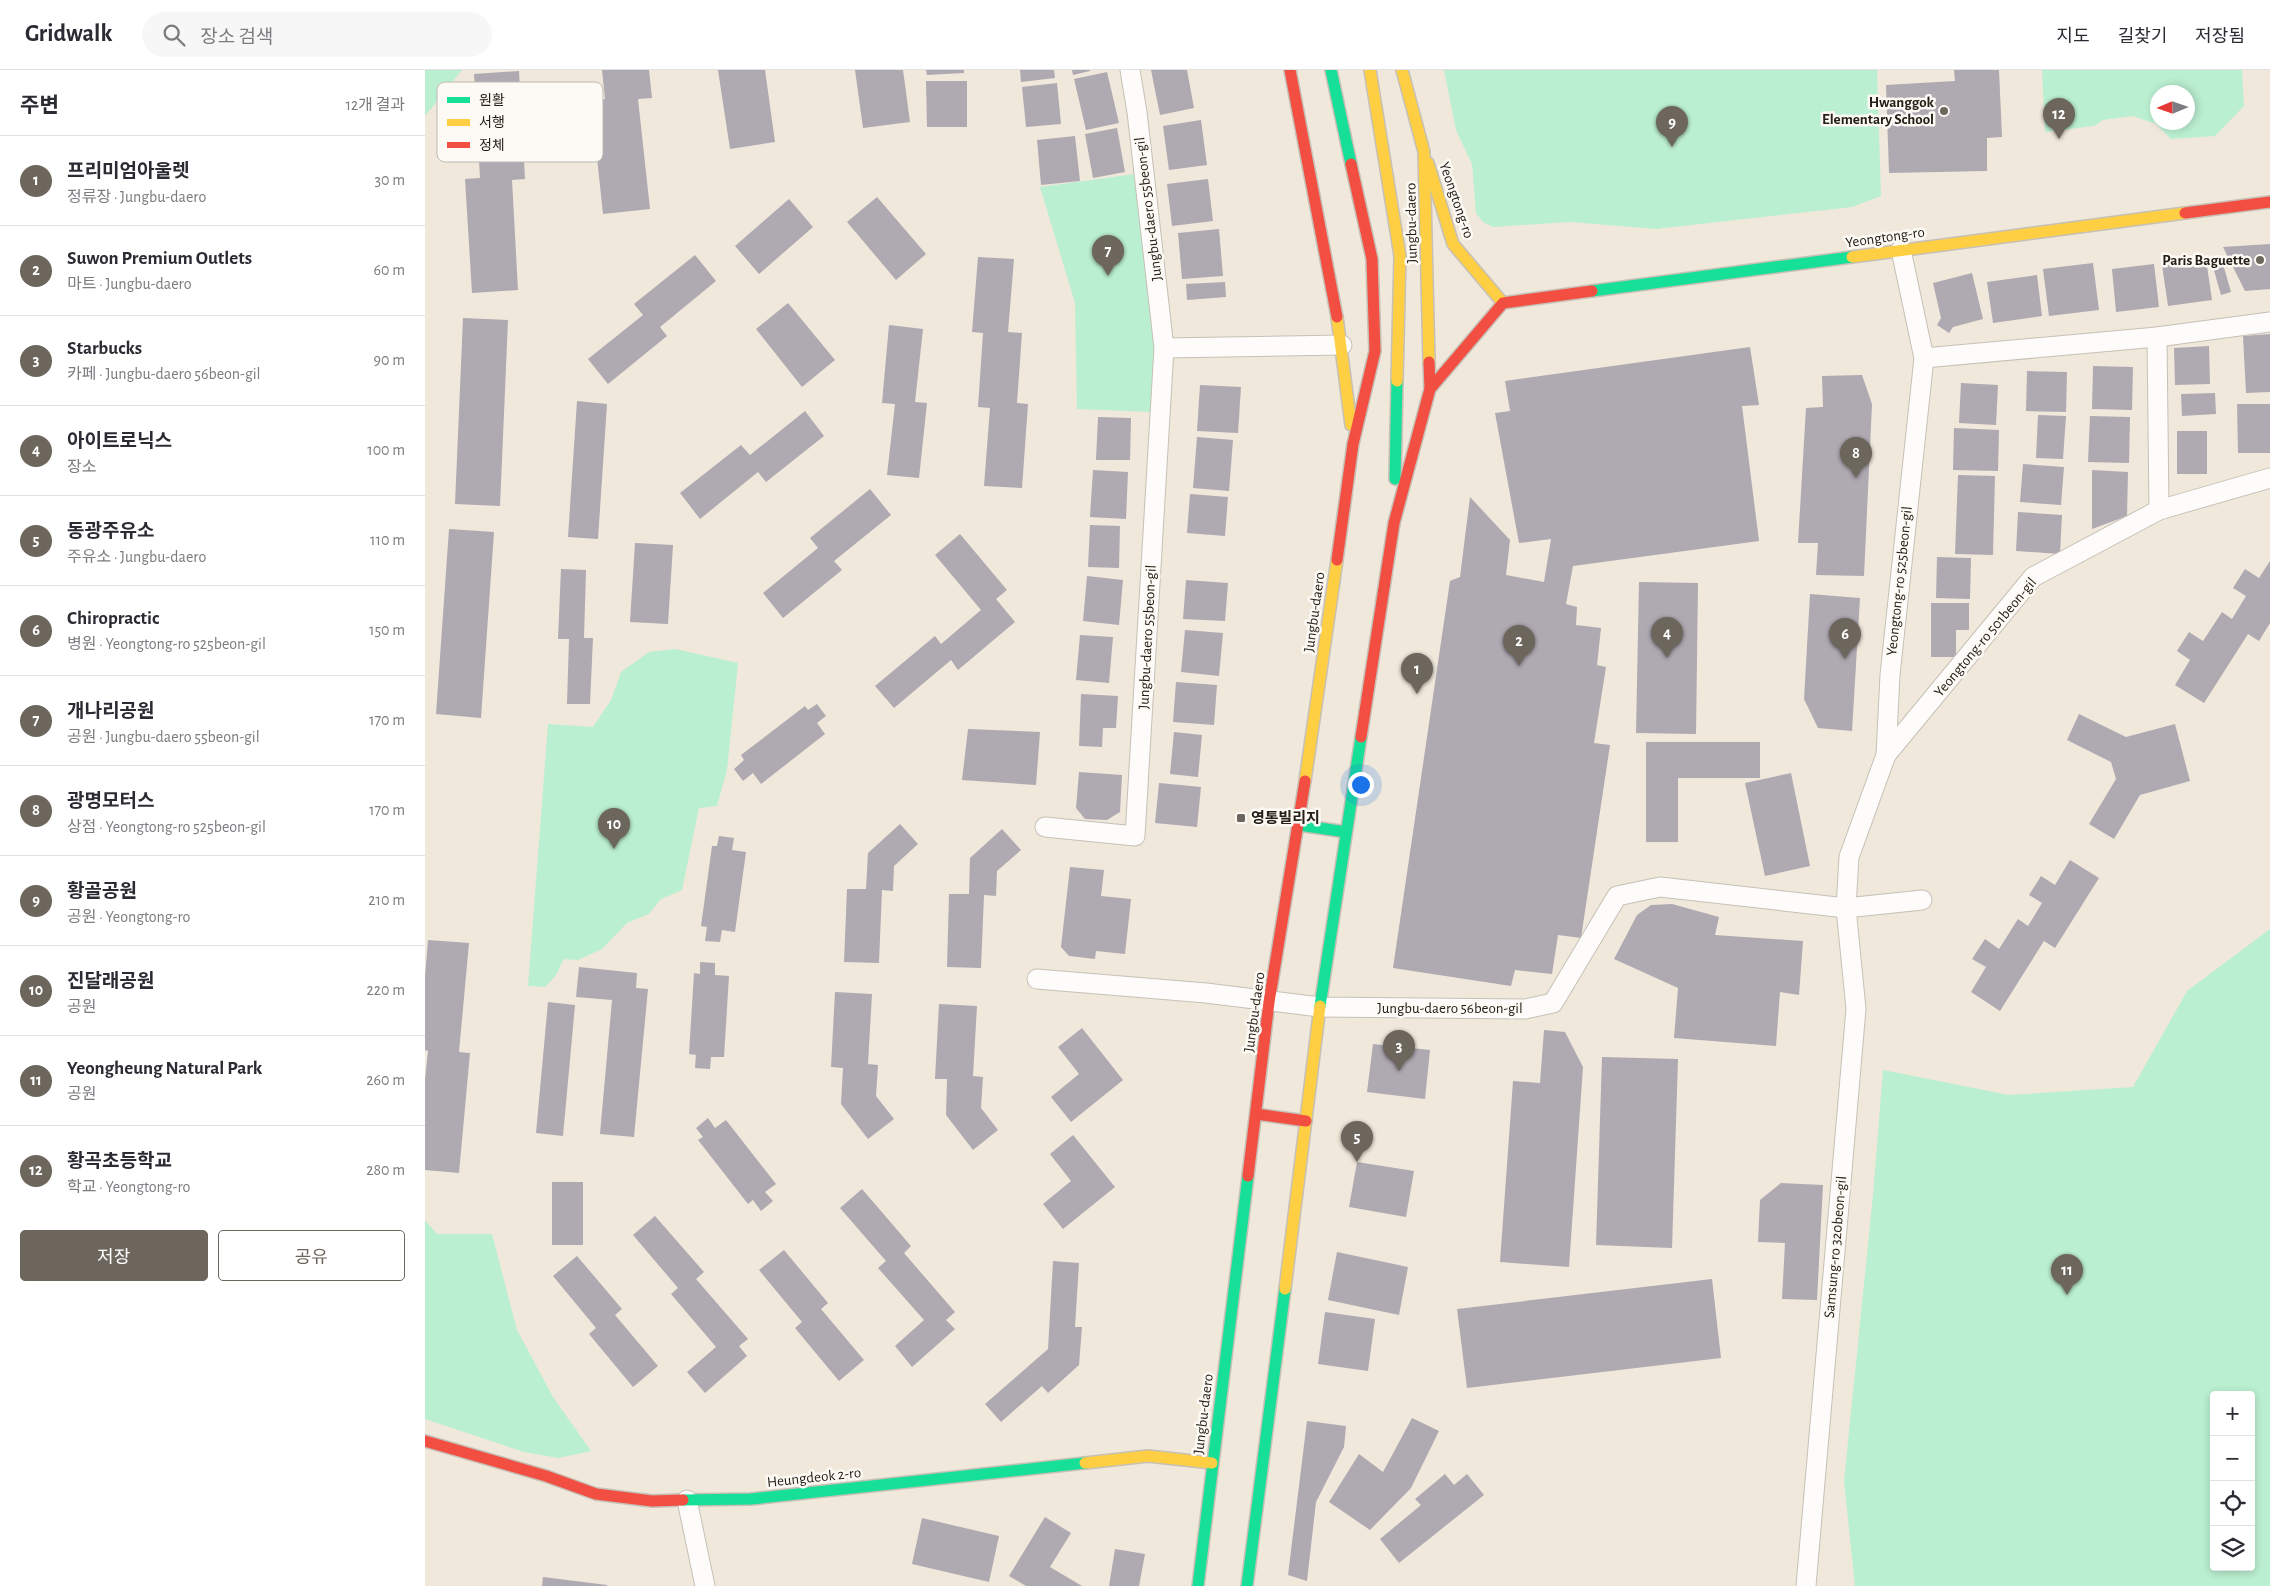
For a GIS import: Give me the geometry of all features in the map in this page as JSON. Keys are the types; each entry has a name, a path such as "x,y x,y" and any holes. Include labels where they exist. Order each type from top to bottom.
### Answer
{"main road":[{"name":"Jungbu-daero","path":"1291,70 1342,346 1353,444"},
{"name":"Jungbu-daero","path":"1198,1586 1269,1002 1299,825 1353,444 1375,351 1372,259 1331,70"},
{"name":"Jungbu-daero","path":"1370,70 1399,256 1394,523"},
{"name":"Jungbu-daero","path":"1247,1586 1306,1121 1346,832 1394,523 1430,389 1425,152 1402,70"},
{"name":"Yeongtong-ro","path":"1425,152 1453,244 1503,302 2270,202"},
{"path":"1430,389 1503,302"},
{"path":"1299,825 1346,832"},
{"path":"1256,1114 1306,1121"},
{"name":"Heungdeok 2-ro","path":"425,1442 546,1476 596,1494 652,1501 751,1499 1148,1456 1212,1463"}],"street":[{"name":"Jungbu-daero 55beon-gil","path":"1045,826 1135,836 1164,348 1137,112 1130,70"},
{"name":"Yeongtong-ro 525beon-gil","path":"1846,908 1849,857 1886,755 1889,675 1924,358 1901,250"},
{"path":"1924,358 2157,337 2270,322"},
{"path":"2157,337 2159,510"},
{"path":"1164,348 1342,346"},
{"name":"Yeongtong-ro 501beon-gil","path":"1886,755 2033,577 2159,510 2270,478"},
{"name":"Jungbu-daero 56beon-gil","path":"1037,980 1206,993 1321,1007 1525,1009 1553,1003 1617,896 1660,887 1846,908 1922,900"},
{"name":"Samsung-ro 320beon-gil","path":"1806,1586 1856,1009 1846,908"},
{"path":"687,1500 705,1586"}],"green space":[{"path":"425,70 462,70 452,82 437,82 437,101 425,116"},
{"path":"1444,70 1877,70 1881,196 1852,207 1656,229 1570,222 1493,227 1483,222 1476,213 1472,164 1456,130"},
{"path":"2042,70 2242,70 2244,106 2215,136 2171,139 2162,130 2195,130 2195,85 2150,85 2150,122 2133,116 2103,120 2094,126 2045,132"},
{"path":"1135,174 1157,348 1151,412 1077,409 1075,303 1040,187"},
{"path":"675,649 738,663 727,770 717,806 699,808 682,890 661,899 649,914 627,923 602,949 578,960 564,959 556,975 545,987 528,986 548,724 593,727 611,700 621,672 649,652"},
{"path":"2270,929 2270,1586 1855,1586 1844,1481 1873,1195 1883,1070 2009,1095 2133,1087 2187,991"},
{"path":"425,1220 437,1234 492,1234 517,1330 553,1397 591,1451 558,1458 524,1452 425,1419"}],"building":[{"path":"602,70 649,70 652,98 638,99 650,209 603,214 597,162 603,162 603,99 605,99"},
{"path":"718,70 765,70 775,142 730,149"},
{"path":"855,70 903,70 910,122 863,128"},
{"path":"926,70 964,70 964,73 927,75"},
{"path":"1020,70 1054,70 1055,78 1021,82"},
{"path":"1072,70 1090,70 1090,71 1073,75"},
{"path":"1151,70 1187,70 1194,108 1160,115"},
{"name":"Hwanggok Elementary School","path":"1954,70 1999,70 2002,137 1987,138 1987,171 1889,173 1886,85 1955,81"},
{"path":"519,71 520,82 474,82 474,74"},
{"path":"1107,72 1119,123 1086,130 1074,79"},
{"path":"926,81 967,81 967,127 927,127"},
{"path":"1057,83 1061,124 1026,127 1022,87"},
{"path":"1201,120 1207,165 1169,170 1163,126"},
{"path":"1117,128 1125,172 1093,178 1085,134"},
{"path":"1075,136 1080,181 1041,185 1037,140"},
{"path":"479,162 524,162 525,179 512,180 518,290 472,293 465,179 480,178"},
{"path":"1208,179 1213,221 1172,226 1167,184"},
{"path":"877,197 926,254 896,280 847,222"},
{"path":"789,199 813,227 759,274 735,246"},
{"path":"1219,229 1223,276 1182,279 1178,233"},
{"path":"2270,244 2270,289 2245,291 2223,247"},
{"path":"695,255 716,281 660,327 667,336 608,384 588,359 643,315 634,304"},
{"path":"978,257 1014,259 1008,332 1022,333 1017,403 1028,404 1022,488 984,486 990,408 978,407 983,333 972,332"},
{"path":"2221,257 2231,292 2221,295 2211,260"},
{"path":"2206,259 2212,300 2168,306 2162,265"},
{"path":"2093,263 2099,310 2049,316 2043,269"},
{"path":"2154,264 2159,307 2116,312 2112,269"},
{"path":"1972,273 1983,319 1953,327 1949,333 1937,325 1941,318 1933,283"},
{"path":"2037,275 2042,316 1993,323 1987,282"},
{"path":"1225,282 1226,297 1187,300 1186,284"},
{"path":"788,303 835,360 802,387 756,329"},
{"path":"463,318 508,320 500,506 455,504"},
{"path":"889,325 923,329 915,402 927,403 919,478 887,475 895,404 882,403"},
{"path":"2270,334 2270,392 2246,393 2243,336"},
{"path":"2209,346 2210,384 2175,385 2174,348"},
{"path":"1750,347 1759,405 1742,406 1759,541 1573,566 1566,604 1577,607 1576,625 1601,628 1597,665 1606,667 1594,743 1610,745 1581,938 1558,935 1552,974 1515,970 1511,986 1393,968 1450,581 1460,577 1470,497 1510,540 1506,575 1544,582 1551,539 1519,543 1495,413 1510,411 1505,381"},
{"path":"2093,366 2133,367 2132,410 2092,409"},
{"path":"2027,371 2067,372 2066,412 2026,411"},
{"path":"1862,375 1872,404 1864,576 1816,575 1818,543 1798,543 1806,408 1823,407 1822,376"},
{"path":"1961,383 1998,385 1996,425 1959,423"},
{"path":"1200,385 1241,387 1238,433 1197,431"},
{"path":"2215,393 2216,414 2182,416 2181,394"},
{"path":"577,401 607,404 598,539 568,537"},
{"path":"2237,404 2270,404 2270,453 2238,453"},
{"path":"805,411 824,436 766,482 758,472 700,519 680,493 741,445 750,455"},
{"path":"2038,415 2066,416 2063,459 2036,458"},
{"path":"2090,416 2130,417 2129,463 2088,462"},
{"path":"1098,417 1131,418 1130,460 1096,460"},
{"path":"1954,428 1999,430 1998,471 1953,470"},
{"path":"2177,431 2207,431 2207,474 2177,474"},
{"path":"1197,437 1233,440 1229,491 1193,488"},
{"path":"2023,464 2064,467 2061,505 2020,502"},
{"path":"1093,470 1128,472 1126,519 1090,517"},
{"path":"2092,470 2128,472 2127,516 2092,529"},
{"path":"1958,475 1995,476 1993,555 1955,554"},
{"path":"870,489 891,515 834,561 842,570 783,618 763,593 818,548 810,538"},
{"path":"1190,494 1228,497 1225,536 1187,533"},
{"path":"2018,512 2062,515 2060,554 2016,551"},
{"path":"1090,525 1120,526 1119,568 1088,567"},
{"path":"449,529 494,532 481,718 436,714"},
{"path":"960,534 1007,590 996,599 1015,622 958,670 951,660 894,708 875,686 935,636 941,644 981,610 935,555"},
{"path":"635,543 673,545 668,624 630,622"},
{"path":"1937,557 1971,558 1970,599 1936,598"},
{"path":"2270,561 2270,623 2259,641 2248,634 2204,703 2175,685 2190,660 2177,651 2189,632 2203,641 2222,612 2232,619 2246,596 2233,588 2245,569 2259,578"},
{"path":"561,569 586,570 584,638 593,638 590,704 567,704 569,639 558,639"},
{"path":"1087,576 1123,580 1119,625 1083,621"},
{"path":"1186,580 1228,583 1225,621 1183,619"},
{"path":"1639,582 1698,583 1696,734 1636,733"},
{"path":"1810,594 1860,598 1852,731 1818,728 1804,699"},
{"path":"1931,603 1969,603 1969,630 1956,630 1956,657 1931,657"},
{"path":"1185,630 1223,633 1219,676 1181,672"},
{"path":"1080,635 1113,637 1109,683 1076,680"},
{"path":"1176,682 1217,685 1214,725 1173,722"},
{"path":"1081,694 1118,696 1116,728 1103,728 1102,747 1079,746"},
{"path":"817,704 826,716 817,723 825,734 761,784 753,773 743,781 734,769 744,760 741,755 805,706 808,710"},
{"path":"2079,714 2126,737 2175,724 2190,781 2140,795 2114,839 2089,824 2116,779 2111,762 2067,740"},
{"path":"968,729 1040,732 1036,785 962,780"},
{"path":"1174,732 1202,735 1198,777 1170,774"},
{"path":"1646,742 1760,742 1760,778 1678,778 1678,842 1646,842"},
{"path":"1079,772 1122,775 1120,812 1107,820 1085,819 1076,808"},
{"path":"1791,773 1810,866 1765,876 1745,783"},
{"path":"1159,783 1201,787 1197,827 1155,823"},
{"path":"900,824 918,844 894,866 893,891 882,890 879,963 844,962 847,889 866,889 868,853"},
{"path":"1002,829 1021,850 997,871 996,896 984,895 981,968 947,967 949,894 969,894 970,858"},
{"path":"719,836 734,838 732,850 746,852 735,932 722,930 720,942 705,941 707,927 701,926 712,846 717,846"},
{"path":"2070,860 2099,878 2055,948 2044,941 2000,1011 1971,992 1986,967 1972,959 1985,939 1999,949 2018,919 2028,926 2042,903 2029,895 2041,876 2055,885"},
{"path":"1070,867 1104,870 1101,896 1131,899 1125,954 1096,951 1095,959 1069,956 1061,947"},
{"path":"1672,904 1719,917 1715,935 1803,941 1799,995 1780,992 1776,1046 1674,1038 1678,988 1614,959 1637,915 1651,905"},
{"path":"428,940 469,943 459,1052 470,1053 459,1173 425,1170 425,1079 428,1051 425,1050 425,976"},
{"path":"700,962 715,963 715,975 729,976 724,1057 711,1057 710,1069 695,1068 696,1055 689,1054 694,973 700,974"},
{"path":"579,967 637,973 636,988 648,989 634,1137 600,1134 612,1000 576,997"},
{"path":"835,992 872,994 868,1064 878,1065 876,1096 894,1119 868,1139 841,1104 843,1068 831,1067"},
{"path":"548,1002 575,1005 563,1136 536,1133"},
{"path":"939,1004 977,1006 973,1076 983,1077 981,1108 998,1130 973,1150 946,1115 947,1079 935,1079"},
{"path":"1082,1028 1123,1080 1071,1122 1051,1097 1079,1074 1058,1047"},
{"path":"1544,1030 1565,1032 1583,1067 1569,1267 1500,1262 1513,1081 1540,1083"},
{"path":"1373,1044 1430,1050 1425,1099 1367,1092"},
{"path":"1602,1057 1678,1059 1672,1248 1596,1245"},
{"path":"708,1118 715,1128 726,1120 776,1184 765,1192 773,1201 761,1211 753,1200 748,1204 698,1140 703,1137 696,1128"},
{"path":"1073,1135 1115,1187 1063,1229 1043,1204 1071,1181 1050,1154"},
{"path":"1357,1162 1414,1171 1406,1217 1349,1207"},
{"path":"552,1182 583,1182 583,1245 552,1245"},
{"path":"1781,1183 1823,1185 1817,1300 1782,1299 1785,1243 1758,1242 1760,1200"},
{"path":"862,1189 911,1246 904,1253 955,1312 946,1320 955,1329 912,1367 895,1346 924,1320 878,1268 886,1261 840,1208"},
{"path":"655,1216 704,1272 696,1279 748,1339 739,1346 747,1356 705,1393 687,1372 716,1347 671,1294 678,1288 633,1235"},
{"path":"784,1250 828,1303 821,1309 864,1360 839,1381 795,1328 802,1322 759,1270"},
{"path":"1337,1252 1408,1267 1399,1315 1328,1300"},
{"path":"577,1256 622,1309 615,1315 658,1366 633,1387 589,1334 596,1328 553,1276"},
{"path":"1053,1261 1079,1263 1075,1327 1082,1327 1079,1365 1048,1393 1042,1386 1001,1422 985,1404 1048,1349"},
{"path":"1712,1279 1721,1358 1467,1388 1457,1309"},
{"path":"1325,1312 1375,1319 1368,1371 1318,1364"},
{"path":"1412,1418 1439,1431 1411,1488 1370,1530 1329,1502 1359,1454 1383,1472"},
{"path":"1307,1421 1346,1426 1344,1447 1316,1502 1307,1581 1288,1575"},
{"path":"1445,1474 1454,1485 1467,1474 1484,1495 1399,1563 1380,1539 1421,1505 1415,1499"},
{"path":"1045,1517 1071,1533 1050,1567 1082,1586 1026,1586 1009,1576"},
{"path":"922,1518 999,1536 989,1582 912,1564"},
{"path":"1115,1549 1145,1554 1139,1586 1109,1586"},
{"path":"543,1577 607,1585 607,1586 542,1586"}],"traffic: fast":[{"path":"1331,70 1351,164"},
{"path":"1592,291 1852,257"},
{"path":"1395,479 1397,381"},
{"path":"1320,1006 1361,737"},
{"path":"1299,825 1346,832"},
{"path":"1198,1586 1248,1176"},
{"path":"1247,1586 1285,1289"},
{"path":"683,1500 751,1499 1085,1463"}],"traffic: slow":[{"path":"1370,70 1400,256 1397,381"},
{"path":"1402,70 1424,152 1429,362"},
{"path":"1428,163 1453,244 1503,303"},
{"path":"1852,257 2185,213"},
{"path":"1337,317 1351,425"},
{"path":"1305,781 1337,560"},
{"path":"1285,1289 1320,1006"},
{"path":"1085,1463 1148,1456 1212,1463"}],"traffic: jam":[{"path":"1290,70 1337,317"},
{"path":"1337,560 1353,444 1375,351 1372,259 1351,164"},
{"path":"2185,213 2270,202"},
{"path":"1430,389 1503,303 1592,291"},
{"path":"1361,737 1394,523 1430,389 1429,362"},
{"path":"1248,1176 1269,1002 1305,781"},
{"path":"1256,1114 1306,1121"},
{"path":"425,1441 546,1476 596,1494 652,1501 683,1500"}],"place":[{"name":"Hwanggok Elementary School","path":"1944,111"},
{"name":"황곡초등학교","path":"2059,139"},
{"name":"황골공원","path":"1672,147"},
{"name":"Paris Baguette","path":"2260,260"},
{"name":"개나리공원","path":"1108,276"},
{"name":"광명모터스","path":"1856,478"},
{"name":"아이트로닉스","path":"1667,658"},
{"name":"Chiropractic","path":"1845,659"},
{"name":"Suwon Premium Outlets","path":"1519,666"},
{"name":"프리미엄아울렛","path":"1417,694"},
{"name":"영통빌리지","path":"1241,818"},
{"name":"진달래공원","path":"614,849"},
{"name":"Starbucks","path":"1399,1071"},
{"name":"동광주유소","path":"1357,1162"},
{"name":"Yeongheung Natural Park","path":"2067,1295"}]}
